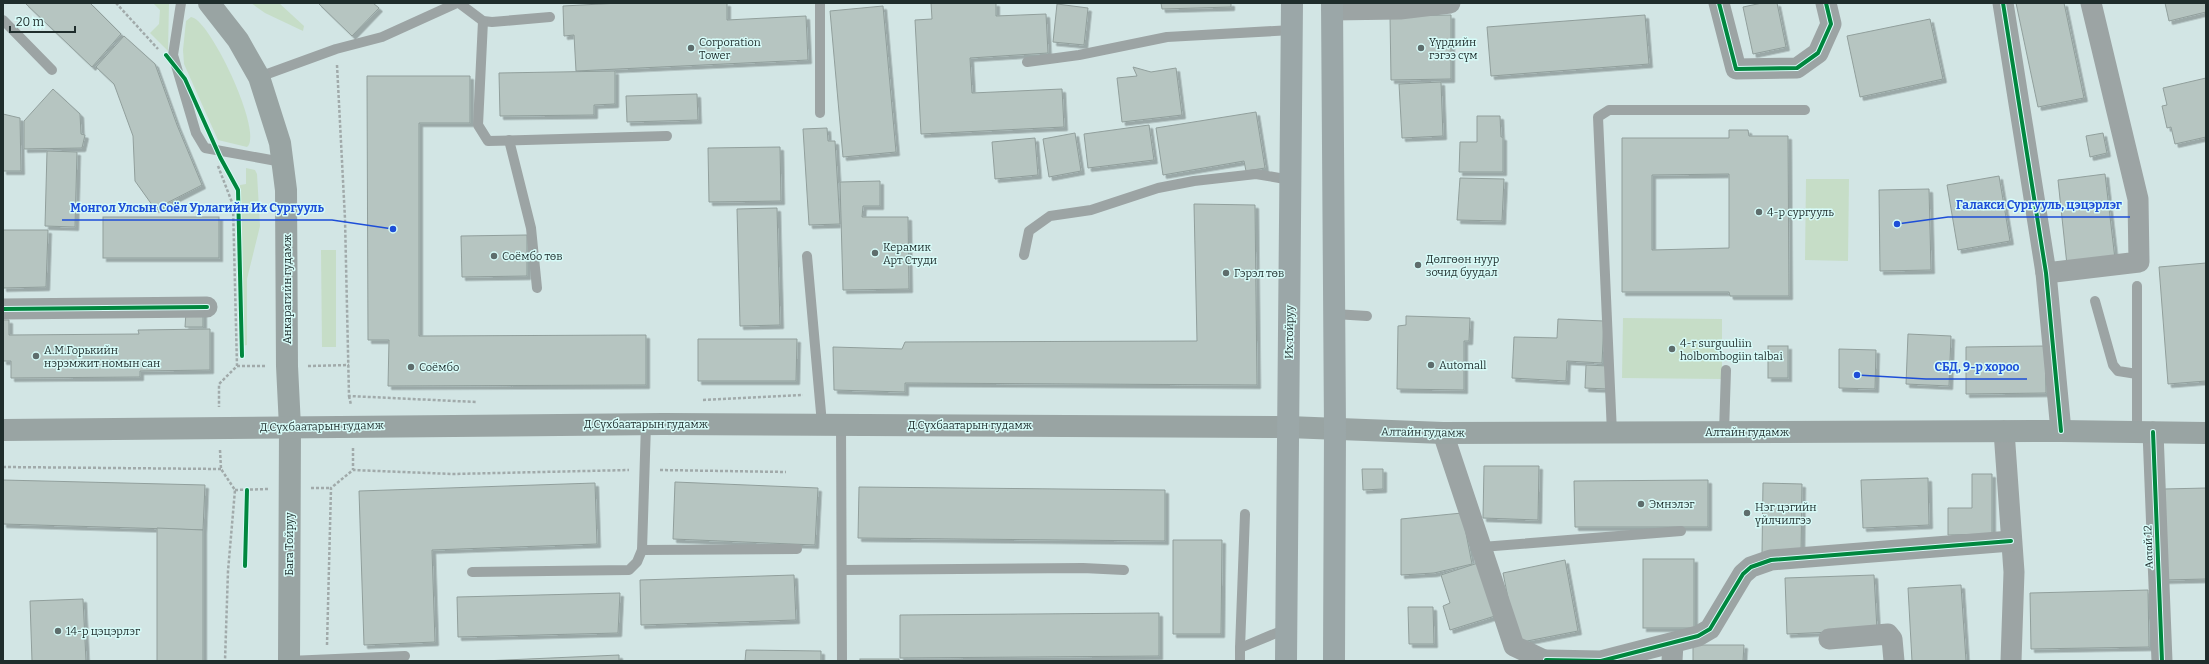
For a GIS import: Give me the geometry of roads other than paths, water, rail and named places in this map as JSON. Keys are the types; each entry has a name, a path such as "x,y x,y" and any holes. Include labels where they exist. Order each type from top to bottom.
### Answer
{"main road":[{"name":"Анкарагийн гудамж","path":"209,3 238,40 259,77 280,143 286,190 287,366 290,427"},
{"name":"Их тойруу","path":"1286,661 1292,3"},
{"path":"1332,6 1335,430 1334,661"},
{"name":"Д.Сүхбаатарын гудамж","path":"3,430 646,424 1288,427"},
{"name":"Бага Тойруу","path":"289,661 290,427"},
{"name":"Алтайн гудамж","path":"1288,427 1443,433 2004,431 2206,433"}],"street":[{"path":"1332,6 1400,9 1450,3"},
{"path":"1719,3 1736,69 1797,68 1818,53 1831,24 1826,3"},
{"path":"2004,3 2046,273 2062,431"},
{"path":"2046,273 2139,262 2138,199 2090,3"},
{"path":"3,309 207,307"},
{"path":"2004,431 2014,572 2011,661"},
{"name":"Ααταй 12","path":"2145,432 2162,661"},
{"path":"1443,433 1514,646 1522,651 1546,660 1601,661 1672,652 1710,629 1743,574 1751,567 1771,560 2011,541"},
{"path":"1829,639 1888,634 1892,639 1894,661"}],"lane":[{"path":"181,3 173,55 196,133 205,148 282,162"},
{"path":"259,77 336,49 382,37 458,3 483,20 492,22 550,17"},
{"path":"820,3 820,113"},
{"path":"3,20 52,70"},
{"path":"483,20 478,125 488,141 667,136"},
{"path":"1027,62 1079,55 1167,37 1292,30"},
{"path":"1612,433 1598,117 1609,110 1805,110"},
{"path":"509,140 531,228 537,288"},
{"path":"1024,255 1029,231 1050,216 1090,210 1158,188 1194,181 1256,174 1291,180"},
{"path":"807,256 832,424 842,570 842,661"},
{"path":"2137,286 2137,374 2145,432"},
{"path":"2096,301 2113,365 2118,371 2137,374"},
{"path":"1334,314 1367,316"},
{"path":"1724,432 1726,370"},
{"path":"472,572 629,570 637,562 642,550 646,424"},
{"path":"1240,661 1245,514"},
{"path":"1482,547 1681,532"},
{"path":"642,550 797,549"},
{"path":"842,570 1083,568 1124,570"},
{"path":"1240,648 1286,629"},
{"path":"289,661 327,658 406,656"}],"place":[{"name":"Corporation Tower","path":"691,48"},
{"name":"Үүрдийн гэгээ сүм","path":"1421,48"},
{"name":"4-р сургууль","path":"1759,212"},
{"name":"Галакси Сургууль, цэцэрлэг","path":"1897,224"},
{"name":"Mонгол Улсын Соёл Урлагийн Их Сургууль","path":"393,229"},
{"name":"Керамик Арт Студи","path":"875,253"},
{"name":"Соёмбо төв","path":"494,256"},
{"name":"Дөлгөөн нуур зочид буудал","path":"1418,265"},
{"name":"Гэрэл төв","path":"1226,273"},
{"name":"4-r surguuliin holbombogiin talbai","path":"1672,349"},
{"name":"А.М.Горькийн нэрэмжит номын сан","path":"36,356"},
{"name":"Automall","path":"1431,365"},
{"name":"Соёмбо","path":"411,367"},
{"name":"СБД, 9-р хороо","path":"1857,375"},
{"name":"Эмнэлэг","path":"1641,504"},
{"name":"Нэг цэгийн үйлчилгээ","path":"1747,513"},
{"name":"14-р цэцэрлэг","path":"58,631"}]}
